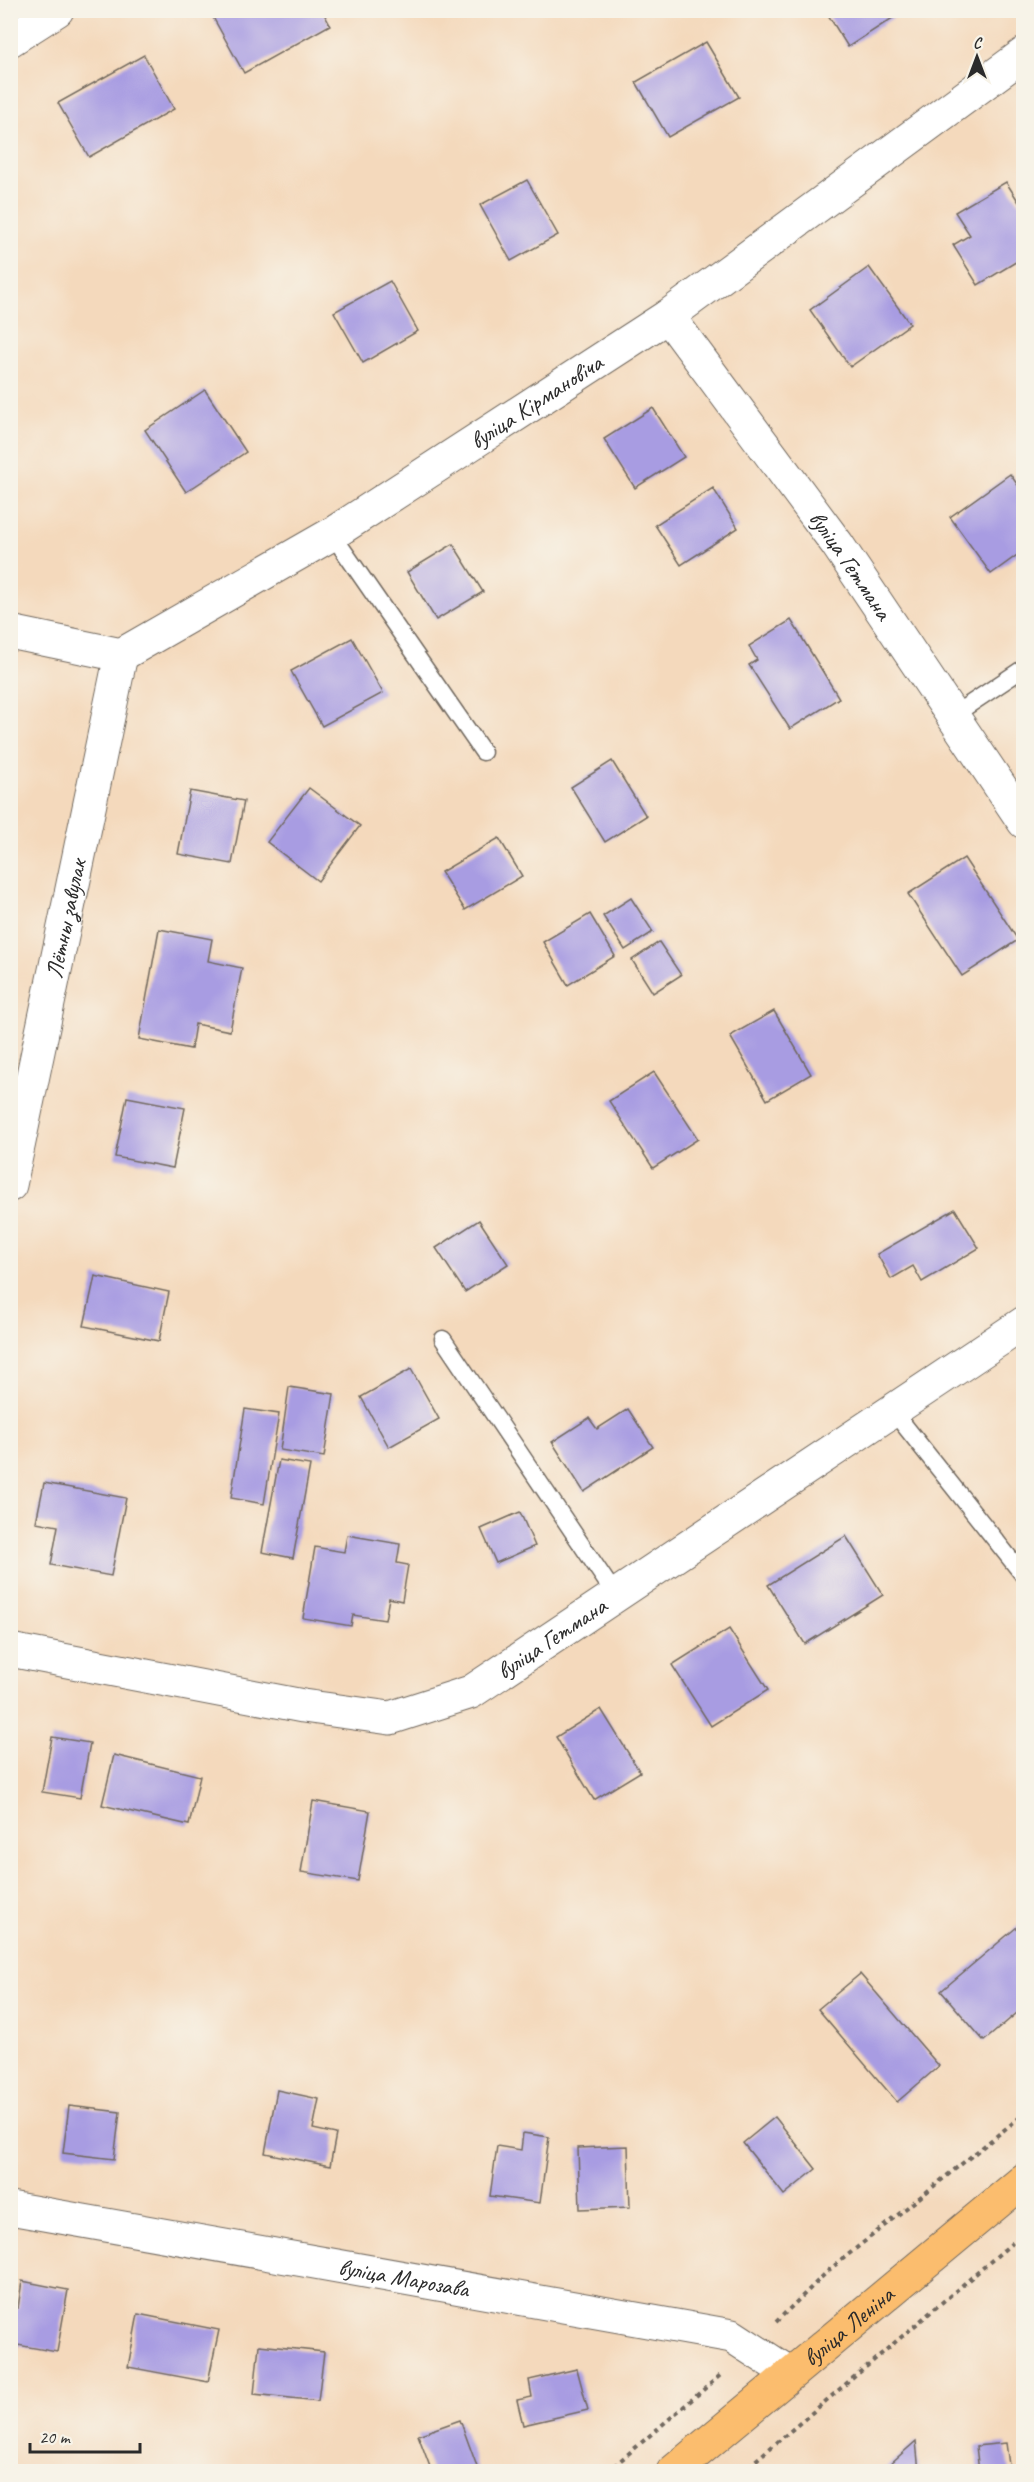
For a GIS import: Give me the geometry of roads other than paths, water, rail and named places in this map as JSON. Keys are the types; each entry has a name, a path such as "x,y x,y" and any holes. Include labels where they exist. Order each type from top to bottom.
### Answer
{"main road":[{"name":"вуліца Леніна","path":"673,2472 1023,2180"}],"street":[{"path":"10,40 57,10"},
{"name":"вуліца Кірмановіча","path":"122,655 332,534 669,316 1023,54"},
{"name":"вуліца Гетмана","path":"669,316 837,544 1023,822"},
{"path":"10,632 122,655"},
{"name":"Лётны завулак","path":"10,1185 122,655"},
{"name":"вуліца Гетмана","path":"10,1650 303,1706 390,1718 471,1692 1023,1323"},
{"name":"вуліца Марозава","path":"10,2208 732,2336 789,2373"}],"lane":[{"path":"332,534 483,753"},
{"path":"952,716 1023,668"},
{"path":"443,1339 616,1596"},
{"path":"893,1411 1023,1576"}]}
